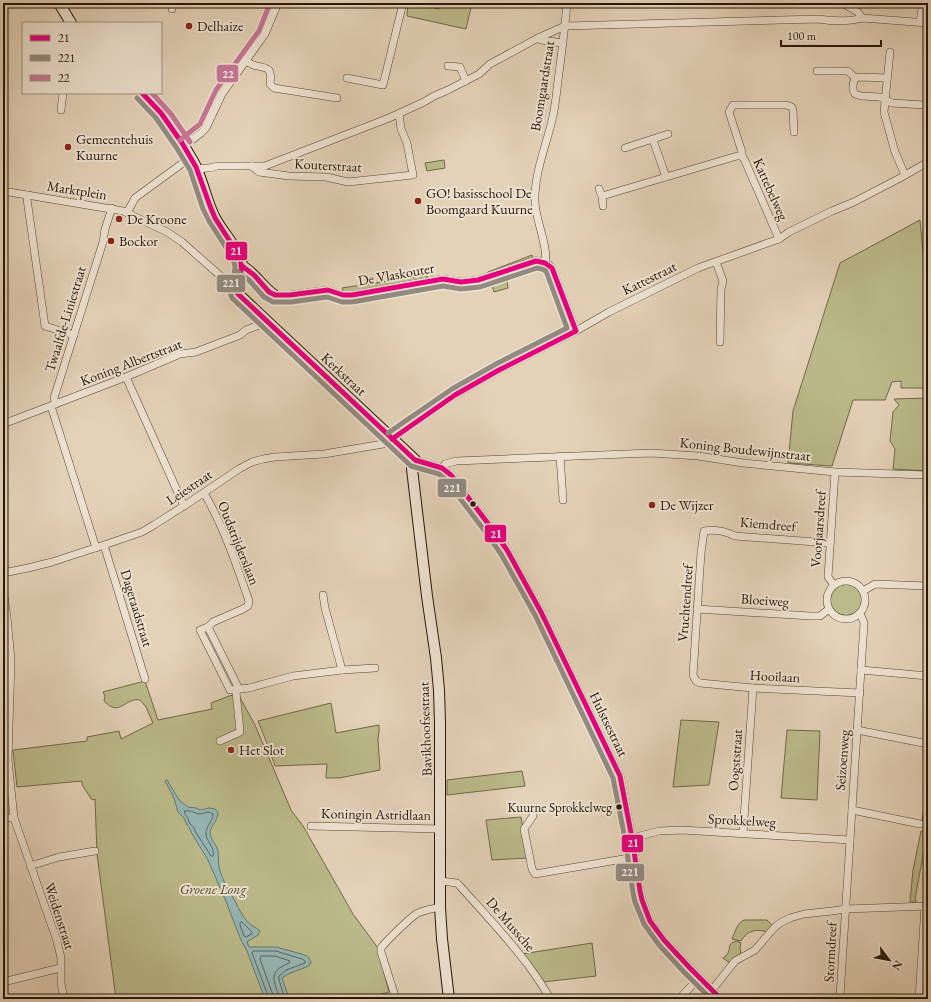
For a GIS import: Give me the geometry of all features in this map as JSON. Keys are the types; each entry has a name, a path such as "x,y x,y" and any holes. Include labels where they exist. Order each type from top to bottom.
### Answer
{"street":[{"path":"59,3 70,22"},
{"path":"184,146 206,128 222,94 265,34 278,3"},
{"path":"347,78 383,85 403,3"},
{"name":"Boomgaardstraat","path":"567,3 554,115 540,165 535,192 535,203 546,253 545,262 552,268 576,331"},
{"path":"842,3 858,12 862,18"},
{"path":"920,22 923,3"},
{"name":"Kouterstraat","path":"197,170 202,168 214,168 217,166 265,166 399,114 466,81 479,74 490,64 538,38 565,26 818,19 856,20 862,18 928,23"},
{"path":"538,38 541,40 563,43"},
{"path":"890,52 884,99 884,112 895,152 905,175"},
{"path":"246,60 251,64 266,67 272,76 270,84 274,88 336,98"},
{"path":"448,66 460,67 466,81"},
{"path":"817,72 847,71 855,78"},
{"path":"855,78 887,78"},
{"path":"855,78 853,82 853,91 855,94 861,96 880,97 892,103 924,105 928,103"},
{"path":"61,110 64,94"},
{"path":"143,94 156,107 173,129 191,157 214,218 240,257 242,266 241,274 236,287"},
{"path":"742,156 729,112 733,105 786,105 792,107 794,132"},
{"name":"Kouterstraat","path":"252,166 258,172 289,176 326,177 348,182 413,175 407,143 401,129 399,114"},
{"path":"625,148 668,134"},
{"path":"653,140 666,177"},
{"name":"Kattebelweg","path":"603,206 601,192 666,177 736,156 742,156 779,239"},
{"path":"128,213 135,198 191,157"},
{"name":"Kattestraat","path":"392,439 455,395 609,312 698,268 779,239 789,232 854,202 928,162"},
{"name":"Marktplein","path":"3,191 112,208 105,229 103,242"},
{"name":"Marktplein","path":"28,195 27,199 45,326 74,335"},
{"name":"Kerkstraat","path":"112,208 128,213 167,232 177,239 233,287 236,287 237,293 267,322 415,460 442,468"},
{"name":"Twaalfde-Liniestraat","path":"53,405 103,242"},
{"name":"De Vlaskouter","path":"274,294 278,296 328,290 343,295 352,295 443,279 460,282 478,280 536,260 545,262"},
{"path":"716,262 723,281 720,289 720,342"},
{"path":"242,266 254,275 269,292 274,294"},
{"name":"Koning Albertstraat","path":"3,424 126,378 180,354 196,352 240,335 246,330 267,322"},
{"path":"126,378 184,506"},
{"path":"53,405 96,548"},
{"name":"Leiestraat","path":"3,573 28,568 96,548 142,532 252,462 263,459 324,454 383,444 392,439"},
{"name":"Koning Boudewijnstraat","path":"442,468 445,464 456,461 560,456 659,454 698,456 742,463 835,472 928,475"},
{"path":"560,456 563,500"},
{"name":"Bavikhoofsestraat","path":"415,460 412,464 412,469 439,690 440,907 449,999"},
{"name":"Hulstsestraat","path":"442,468 451,475 507,550 541,612 620,776 642,900 650,921 673,951 721,999"},
{"name":"Voorjaarsdreef","path":"834,585 828,577 835,472"},
{"name":"Oudstrijderslaan","path":"204,493 211,505 228,545 249,601 248,606 213,622 208,627 238,689"},
{"name":"Kiemdreef","path":"704,531 710,530 727,532 735,536 830,543"},
{"name":"Vruchtendreef","path":"693,676 704,531"},
{"name":"Dageraadstraat","path":"104,545 145,679"},
{"path":"850,581 855,583 863,591 865,597 864,608 856,617 850,619 837,618 832,614 827,603 827,596 834,585 839,582 850,581"},
{"path":"863,591 875,584 928,586"},
{"name":"Weidenstraat","path":"3,589 11,660 8,760 14,818 57,941 64,999"},
{"path":"323,595 325,608 342,670"},
{"name":"Bloeiweg","path":"697,609 820,616 829,609"},
{"name":"Seizoenweg","path":"846,909 864,623 860,613"},
{"path":"220,740 240,732 236,692 238,689 249,688 293,676 342,670 375,668"},
{"path":"861,670 928,676"},
{"name":"Hooilaan","path":"693,676 700,683 753,688 860,694"},
{"name":"Oogststraat","path":"743,833 753,688"},
{"path":"857,730 928,744"},
{"path":"852,810 920,824"},
{"path":"533,816 524,828 532,869 535,874 635,857"},
{"path":"3,818 14,818"},
{"name":"Koningin Astridlaan","path":"311,826 440,829"},
{"name":"Sprokkelweg","path":"632,838 660,831 682,830 850,840"},
{"path":"30,866 59,857 95,851"},
{"name":"De Mussche","path":"440,881 457,883 460,885 522,958 544,987 550,999"},
{"path":"712,990 735,961 756,950 773,929 780,923 790,918 804,914 846,909 927,906 926,949 919,999"},
{"path":"396,999 381,948 402,926 417,914 425,910 440,907"},
{"name":"Stormdreef","path":"840,996 846,909"},
{"path":"3,982 60,968"},
{"path":"678,999 699,978"}],"green space":[{"path":"408,3 439,9 441,3 472,3 466,29 407,16"},
{"path":"444,160 445,168 427,171 425,163"},
{"path":"920,220 928,304 928,388 901,388 901,381 892,382 885,400 853,400 832,466 788,463 793,411 840,263"},
{"path":"532,255 538,270 507,281 508,288 494,292 488,272"},
{"path":"427,275 428,280 344,293 342,288"},
{"path":"928,398 928,471 893,469 895,449 890,441 893,412 899,405 894,399"},
{"path":"843,584 849,584 859,591 862,600 861,606 855,613 849,616 843,616 833,609 830,603 830,597 837,587"},
{"name":"Groene Long","path":"145,681 158,720 212,709 211,703 238,694 255,725 291,810 303,826 353,914 378,948 389,992 364,999 116,999 97,854 95,799 92,800 82,785 82,781 17,787 13,750 87,741 87,737 119,731 121,739 153,723 146,707 140,700 130,701 122,706 114,708 104,701 105,696 103,692"},
{"path":"331,703 336,733 379,725 378,739 380,770 339,778 326,778 327,764 275,766 258,721"},
{"path":"681,720 719,722 709,785 673,787"},
{"path":"787,730 820,731 817,800 781,798"},
{"path":"522,771 525,786 447,795 447,780"},
{"path":"928,783 928,828 915,899 917,902 910,902 913,870 921,831 925,832 927,821 922,820"},
{"path":"521,817 528,858 492,860 486,820"},
{"path":"744,920 767,920 773,926 767,932 759,930 752,931 741,941 732,939 738,925"},
{"path":"737,941 741,943 741,955 730,963 723,958 728,953 731,944"},
{"path":"592,943 596,976 543,982 522,954"}],"water":[{"path":"167,780 180,801 188,807 200,810 209,808 215,809 218,812 217,818 210,832 217,849 220,872 243,916 249,923 260,931 258,935 247,942 249,947 276,947 305,955 309,958 311,962 309,966 288,974 282,978 289,999 265,999 247,951 208,860 184,818 178,812 174,798 165,781"}],"transit line":[{"name":"22","path":"180,140 200,124 216,90 259,31 270,3"},
{"name":"21","path":"143,94 161,113 182,143 196,167 215,218 238,254 241,270 237,293 415,460 442,468 451,475 507,550 541,612 620,776 640,891 650,921 664,940 721,999"},
{"name":"22","path":"153,94 171,114 190,142"},
{"name":"221","path":"137,98 156,118 190,170 203,209 232,257 235,267 230,286 230,294 232,298 411,466 439,474 446,480 501,554 535,615 613,778 625,839 633,893 644,924 659,945 711,999"},
{"name":"21","path":"242,266 254,275 269,292 275,295 290,295 328,290 343,295 352,295 443,279 461,282 478,280 536,261 545,263 552,268 576,331 499,370 455,395 392,439"},
{"name":"221","path":"238,272 249,280 264,297 273,302 291,302 327,297 342,302 352,302 443,286 461,289 480,287 537,268 546,271 567,328 496,364 452,389 388,433"}],"place":[{"name":"Delhaize","path":"189,26"},
{"name":"Gemeentehuis Kuurne","path":"68,147"},
{"name":"GO! basisschool De Boomgaard Kuurne","path":"418,201"},
{"name":"De Kroone","path":"119,219"},
{"name":"Bockor","path":"111,241"},
{"name":"De Wijzer","path":"652,505"},
{"name":"Het Slot","path":"231,750"},
{"name":"Kuurne Sprokkelweg","path":"619,807"}]}
